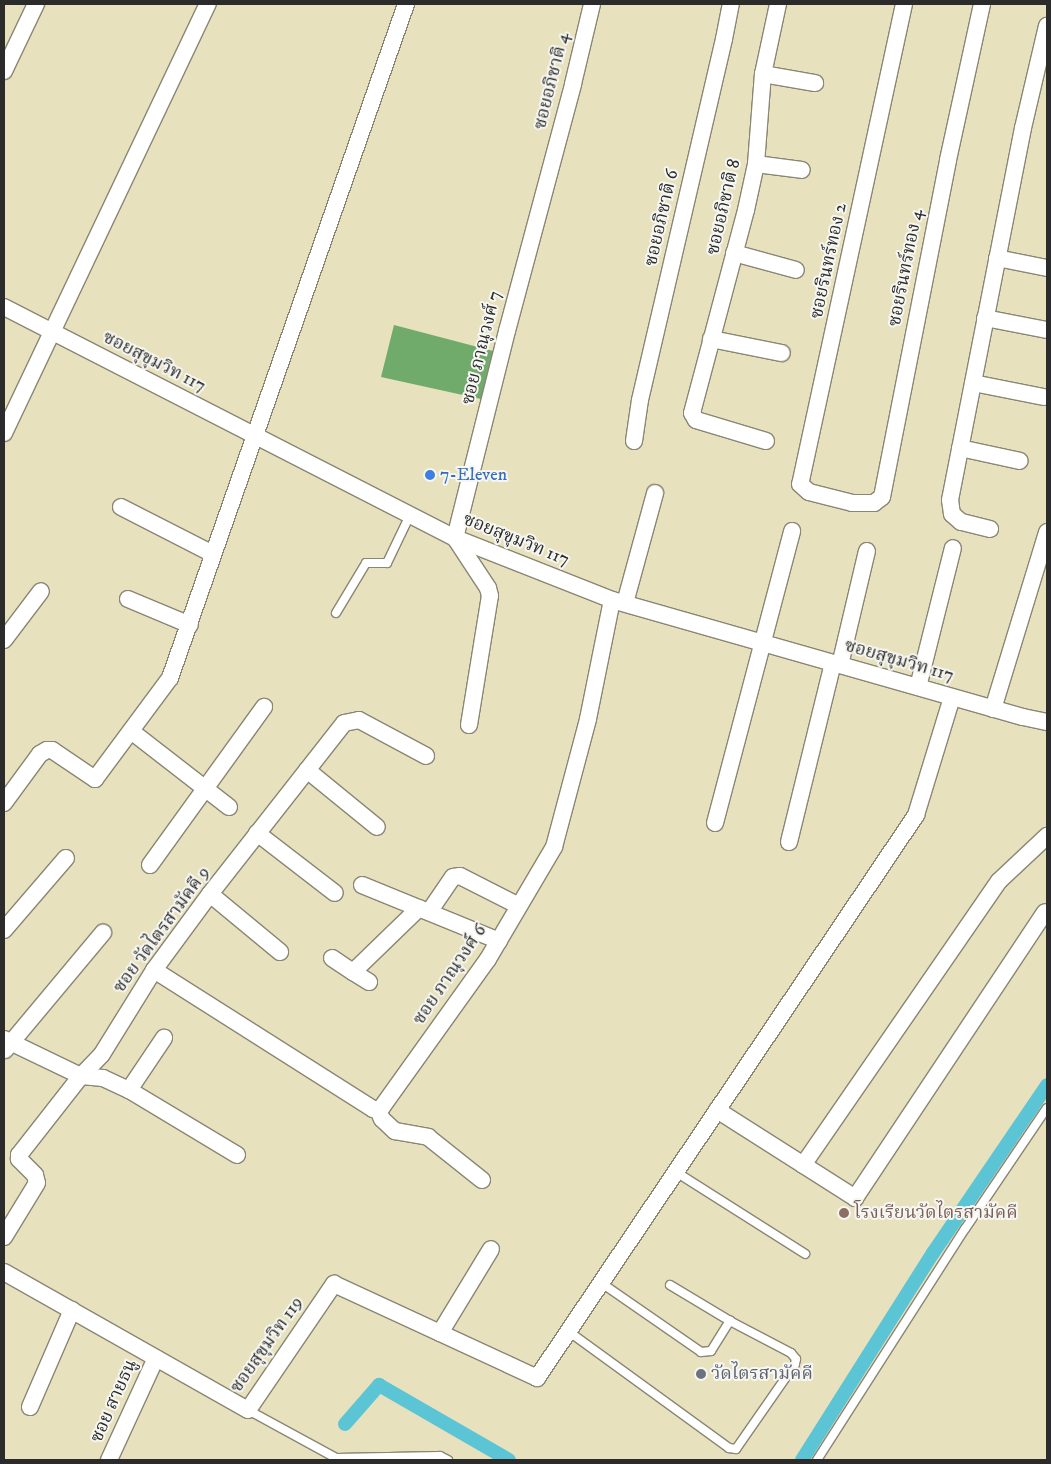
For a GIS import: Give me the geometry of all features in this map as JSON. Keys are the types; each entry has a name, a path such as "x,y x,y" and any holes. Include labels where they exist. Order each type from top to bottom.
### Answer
{"street":[{"path":"4,71 36,4"},
{"path":"4,433 208,4"},
{"path":"4,803 40,754 47,750 52,750 95,779 170,678 406,4"},
{"name":"ซอยอภิชาติ 4","path":"551,168 592,4"},
{"name":"ซอยอภิชาติ 6","path":"634,441 640,400 731,4"},
{"name":"ซอยอภิชาติ 8","path":"766,441 696,420 692,417 756,164 763,74 778,4"},
{"name":"ซอยรินทร์ทอง 2","path":"839,500 809,492 800,484 904,4"},
{"name":"ซอยรินทร์ทอง 4","path":"839,500 852,504 874,504 882,497 948,160 982,4"},
{"path":"990,529 961,522 952,514 950,500 1023,128 1047,26"},
{"path":"763,74 815,82"},
{"path":"756,164 802,170"},
{"name":"ซอย ภาณุวงศ์ 7","path":"455,538 507,331 551,168"},
{"path":"734,253 796,270"},
{"path":"997,258 1047,268"},
{"name":"ซอยสุขุมวิท 117","path":"4,307 455,538 618,601 993,709 1047,722"},
{"path":"985,318 1047,330"},
{"path":"711,339 782,352"},
{"path":"972,383 1044,397"},
{"path":"960,448 1020,461"},
{"name":"ซอย ภาณุวงศ์ 6","path":"378,1110 499,941 554,846 618,601 655,493"},
{"path":"121,508 213,554"},
{"path":"714,823 792,531"},
{"path":"993,709 1047,532"},
{"path":"455,538 488,588 490,596 469,725"},
{"path":"918,687 954,548"},
{"path":"789,842 867,551"},
{"path":"4,640 41,591"},
{"path":"128,599 190,625"},
{"path":"568,1331 916,815 952,697"},
{"path":"150,865 204,787 264,707"},
{"name":"ซอย วัดไตรสามัคคี 9","path":"4,1237 37,1183 35,1175 18,1157 81,1076 102,1054 154,970 256,833 344,723 352,721 366,723 426,756"},
{"path":"131,731 229,807"},
{"path":"307,770 377,827"},
{"path":"256,833 335,893"},
{"path":"804,1165 999,881 1047,836"},
{"path":"4,930 66,858"},
{"path":"354,972 424,910 454,877 460,876 519,906"},
{"path":"362,885 499,941"},
{"path":"210,894 280,952"},
{"path":"717,1110 855,1198 1045,912"},
{"path":"103,934 6,1044 81,1076 104,1078 129,1090 238,1155"},
{"path":"332,958 369,982"},
{"path":"154,970 378,1110 382,1119 396,1131 428,1137 482,1180"},
{"path":"129,1090 164,1038"},
{"path":"440,1333 491,1249"},
{"name":"ซอยสุขุมวิท 119","path":"4,1272 248,1410 334,1284 537,1378 568,1331"},
{"path":"30,1407 72,1310"},
{"name":"ซอย สายธนู","path":"109,1460 156,1358"}],"lane":[{"path":"336,613 366,562 387,563 410,515"},
{"path":"817,1460 965,1229 1047,1108"},
{"path":"675,1172 805,1254"},
{"path":"600,1282 701,1352 712,1351 730,1321"},
{"path":"568,1331 733,1449 739,1447 795,1364 796,1359 791,1353 730,1321 670,1285"},
{"path":"248,1410 336,1458 440,1456 448,1460"}],"green space":[{"path":"394,325 493,351 481,399 381,377"}],"waterway":[{"path":"802,1460 933,1253 1047,1085"},
{"path":"345,1424 379,1385 509,1460"}],"place":[{"name":"7-Eleven","path":"430,475"},
{"name":"โรงเรียนวัดไตรสามัคคี","path":"844,1213"},
{"name":"วัดไตรสามัคคี","path":"701,1374"}]}
